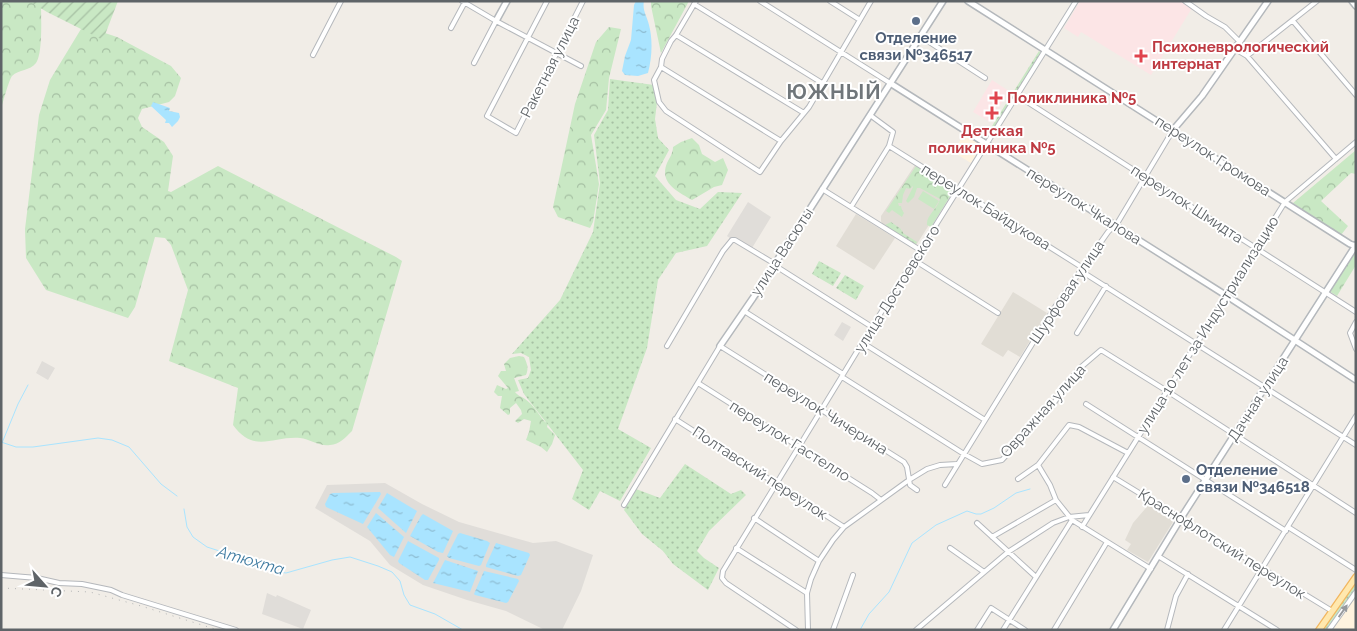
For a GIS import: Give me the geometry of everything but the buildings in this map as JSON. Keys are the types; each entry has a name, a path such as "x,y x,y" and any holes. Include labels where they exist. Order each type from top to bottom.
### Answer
{"main road":[{"path":"1319,630 1356,577"}],"street":[{"path":"313,55 340,1"},
{"path":"474,63 507,1"},
{"path":"528,38 547,1"},
{"name":"Ракетная улица","path":"528,38 487,116 516,133 583,1"},
{"name":"переулок Чкалова","path":"760,1 1227,296 1356,380"},
{"path":"830,1 860,20"},
{"path":"822,83 695,3 671,41 654,80 659,102 666,111 760,172 781,141 804,113 842,52 871,1"},
{"name":"улица Васюты","path":"624,505 720,346 943,1"},
{"name":"переулок Громова","path":"968,1 1355,246"},
{"name":"улица Достоевского","path":"796,630 726,583 722,578 723,571 862,343 1076,1"},
{"path":"1185,1 1224,27 1240,42"},
{"name":"Шурфовая улица","path":"945,485 1055,307 1118,222 1173,130 1202,96 1268,1"},
{"path":"1248,56 1317,1"},
{"path":"1352,1 1356,6"},
{"path":"450,28 464,2 581,66"},
{"path":"1293,21 1356,95"},
{"path":"676,35 804,113"},
{"path":"920,36 985,78"},
{"path":"1235,49 1248,56 1336,159"},
{"path":"661,67 781,141"},
{"name":"переулок Шмидта","path":"1018,96 1356,312"},
{"path":"851,208 889,146 893,132 870,115"},
{"name":"улица 10 лет за Индустриализацию","path":"1082,527 1285,202 1356,142"},
{"name":"переулок Байдукова","path":"889,146 1356,445"},
{"path":"822,189 920,250"},
{"path":"667,346 723,251 732,240 735,240 872,327"},
{"name":"Дачная улица","path":"1113,630 1355,246"},
{"path":"914,260 998,313"},
{"path":"1077,333 1106,286"},
{"path":"744,311 964,454"},
{"path":"1356,322 1350,333 1356,349"},
{"path":"862,343 985,420"},
{"name":"переулок Чичерина","path":"720,346 904,462 907,467 910,484 917,490"},
{"name":"Овражная улица","path":"964,454 982,464 1002,460 1054,403 1080,368 1101,350 1167,391"},
{"name":"переулок Гастелло","path":"698,383 882,500"},
{"path":"1167,391 1356,513"},
{"path":"1086,404 1206,480 1356,570"},
{"path":"1224,630 1356,416"},
{"name":"Полтавский переулок","path":"675,418 844,527"},
{"path":"1018,479 1038,465 1069,425 1079,427 1128,453"},
{"path":"814,630 808,629 807,593 811,579 819,561 844,527 909,480 927,470 957,464"},
{"path":"1038,465 1050,485 1056,500 1071,518 1082,527 1151,569"},
{"name":"Краснофлотский переулок","path":"1113,476 1332,611"},
{"path":"992,537 1056,500"},
{"path":"916,630 1008,552 1054,523 1089,515"},
{"path":"754,518 819,561"},
{"path":"1003,630 1071,518"},
{"path":"977,523 1036,577"},
{"path":"1054,630 1107,542"},
{"path":"736,548 807,593"},
{"path":"950,548 984,572"},
{"path":"1158,556 1277,630"},
{"path":"1167,630 1176,596 1188,574"},
{"path":"1,575 82,584 111,590 236,630"},
{"path":"833,630 853,575"},
{"path":"1330,630 1356,592"},
{"path":"977,630 991,608 1026,630"}],"shaded area":[{"name":"Психоневрологический интернат","path":"1080,1 1180,1 1192,8 1151,75 1081,32 1078,37 1064,28"},
{"path":"992,80 1009,91 990,122 973,112"},
{"path":"964,134 982,145 971,163 953,152"},
{"path":"915,165 953,187 915,247 883,226 881,216"},
{"path":"748,202 771,217 752,248 733,237 731,239 727,236"},
{"path":"856,214 895,238 874,270 836,246"},
{"path":"1013,292 1047,313 1020,357 1008,350 1003,357 981,344"},
{"path":"842,322 851,327 843,341 834,335"},
{"path":"42,361 55,368 48,380 36,373"},
{"path":"385,483 459,522 533,543 556,541 593,555 581,591 562,630 545,630 506,611 423,585 390,565 370,541 315,508 327,485"},
{"path":"1151,502 1176,517 1148,562 1127,550 1131,544 1125,540 1133,523"},
{"path":"267,593 276,597 277,595 311,610 303,629 262,614"},
{"path":"1356,595 1356,630 1332,630"}],"green space":[{"path":"1,1 41,2 41,43 40,52 34,66 12,76 1,109"},
{"path":"29,1 118,1 103,40"},
{"path":"651,1 689,1 661,53 651,6"},
{"path":"87,27 117,37 171,66 181,78 175,96 169,102 142,109 138,118 142,127 164,142 173,156 168,191 171,192 218,166 402,261 352,431 340,442 326,445 300,438 264,442 248,439 233,425 238,388 169,361 188,290 171,245 165,238 155,237 135,307 128,318 46,290 26,258 25,229 39,115 50,80 81,29"},
{"path":"609,27 621,29 609,78 606,110 591,135 599,184 593,222 590,228 558,217 553,207 575,104 596,42"},
{"path":"1039,51 1042,54 992,133 989,131"},
{"path":"610,79 654,85 657,102 655,119 658,138 669,150 655,176 676,200 700,209 718,192 742,193 707,246 676,253 658,280 647,348 618,429 651,448 620,501 600,491 589,510 572,499 583,470 524,394 518,380 528,378 531,370 529,357 521,353 512,354 560,300 593,232 600,183 594,135 608,110"},
{"path":"692,138 699,145 702,154 715,162 723,158 728,170 722,185 714,187 692,200 671,186 665,176 665,170 673,147"},
{"path":"1356,150 1356,174 1351,173 1321,201 1348,226 1341,235 1293,203"},
{"path":"916,166 953,187 954,190 931,227 927,225 927,221 940,199 920,188 917,188 914,197 908,203 906,201 913,186 910,189 906,188 902,203 898,203 904,213 902,217 892,210 889,213 886,211"},
{"path":"923,191 939,201 934,209 918,199"},
{"path":"891,222 917,242 915,246 883,226"},
{"path":"1356,250 1356,265 1337,296 1329,291"},
{"path":"819,261 841,273 833,286 812,274"},
{"path":"845,275 864,286 856,300 836,288"},
{"path":"524,357 527,363 527,370 526,375 514,378 519,391 515,392 531,404 545,422 548,423 547,427 555,435 547,452 526,440 531,421 524,419 518,423 515,421 522,414 516,403 510,408 510,414 508,415 500,408 502,396 498,396 494,392 497,385 508,388 498,376 501,371 506,371 504,364 510,358"},
{"path":"685,464 731,494 741,490 746,495 709,531 697,551 719,568 708,590 673,564 663,551 642,534 624,510 636,489 660,498"},
{"path":"1356,582 1356,587 1327,630 1323,630"}],"water":[{"path":"636,1 644,1 651,43 648,73 638,76 625,75 622,71 631,40"},
{"path":"153,102 170,108 169,111 179,113 178,121 172,127 169,123 165,123 166,120 151,106"},
{"path":"380,492 381,494 363,524 326,507 325,504 330,494 333,493"},
{"path":"387,493 417,511 406,533 378,508"},
{"path":"376,513 404,537 394,557 390,555 367,527"},
{"path":"423,514 453,531 443,553 410,536"},
{"path":"460,533 490,543 481,565 447,556"},
{"path":"408,541 439,558 428,580 425,580 399,563 398,561"},
{"path":"496,543 529,553 530,555 521,575 518,576 486,567"},
{"path":"445,560 478,571 470,592 433,583"},
{"path":"484,571 518,579 519,581 508,602 474,594"}],"waterway":[{"path":"2,443 28,385"},
{"name":"Атюхта","path":"1,442 16,447 33,447 98,438 112,440 129,447 161,484 177,496"},
{"path":"860,630 869,614 889,592 912,543 936,525 967,511 981,514 994,508 1016,493 1030,489"},
{"name":"Атюхта","path":"184,509 187,527 193,537 207,547 273,571 286,573 350,557 378,566 392,572 400,581 404,595 410,605 435,614 463,630"}],"railway":[{"path":"1,588 90,592 218,630"}],"place":[{"name":"Отделение связи №346517","path":"916,21"},
{"name":"Психоневрологический интернат","path":"1141,56"},
{"name":"Поликлиника №5","path":"996,98"},
{"name":"Детская поликлиника №5","path":"992,113"},
{"name":"Отделение связи №346518","path":"1186,479"}],"district":[{"name":"ЮЖНЫЙ","path":"834,92"}]}
